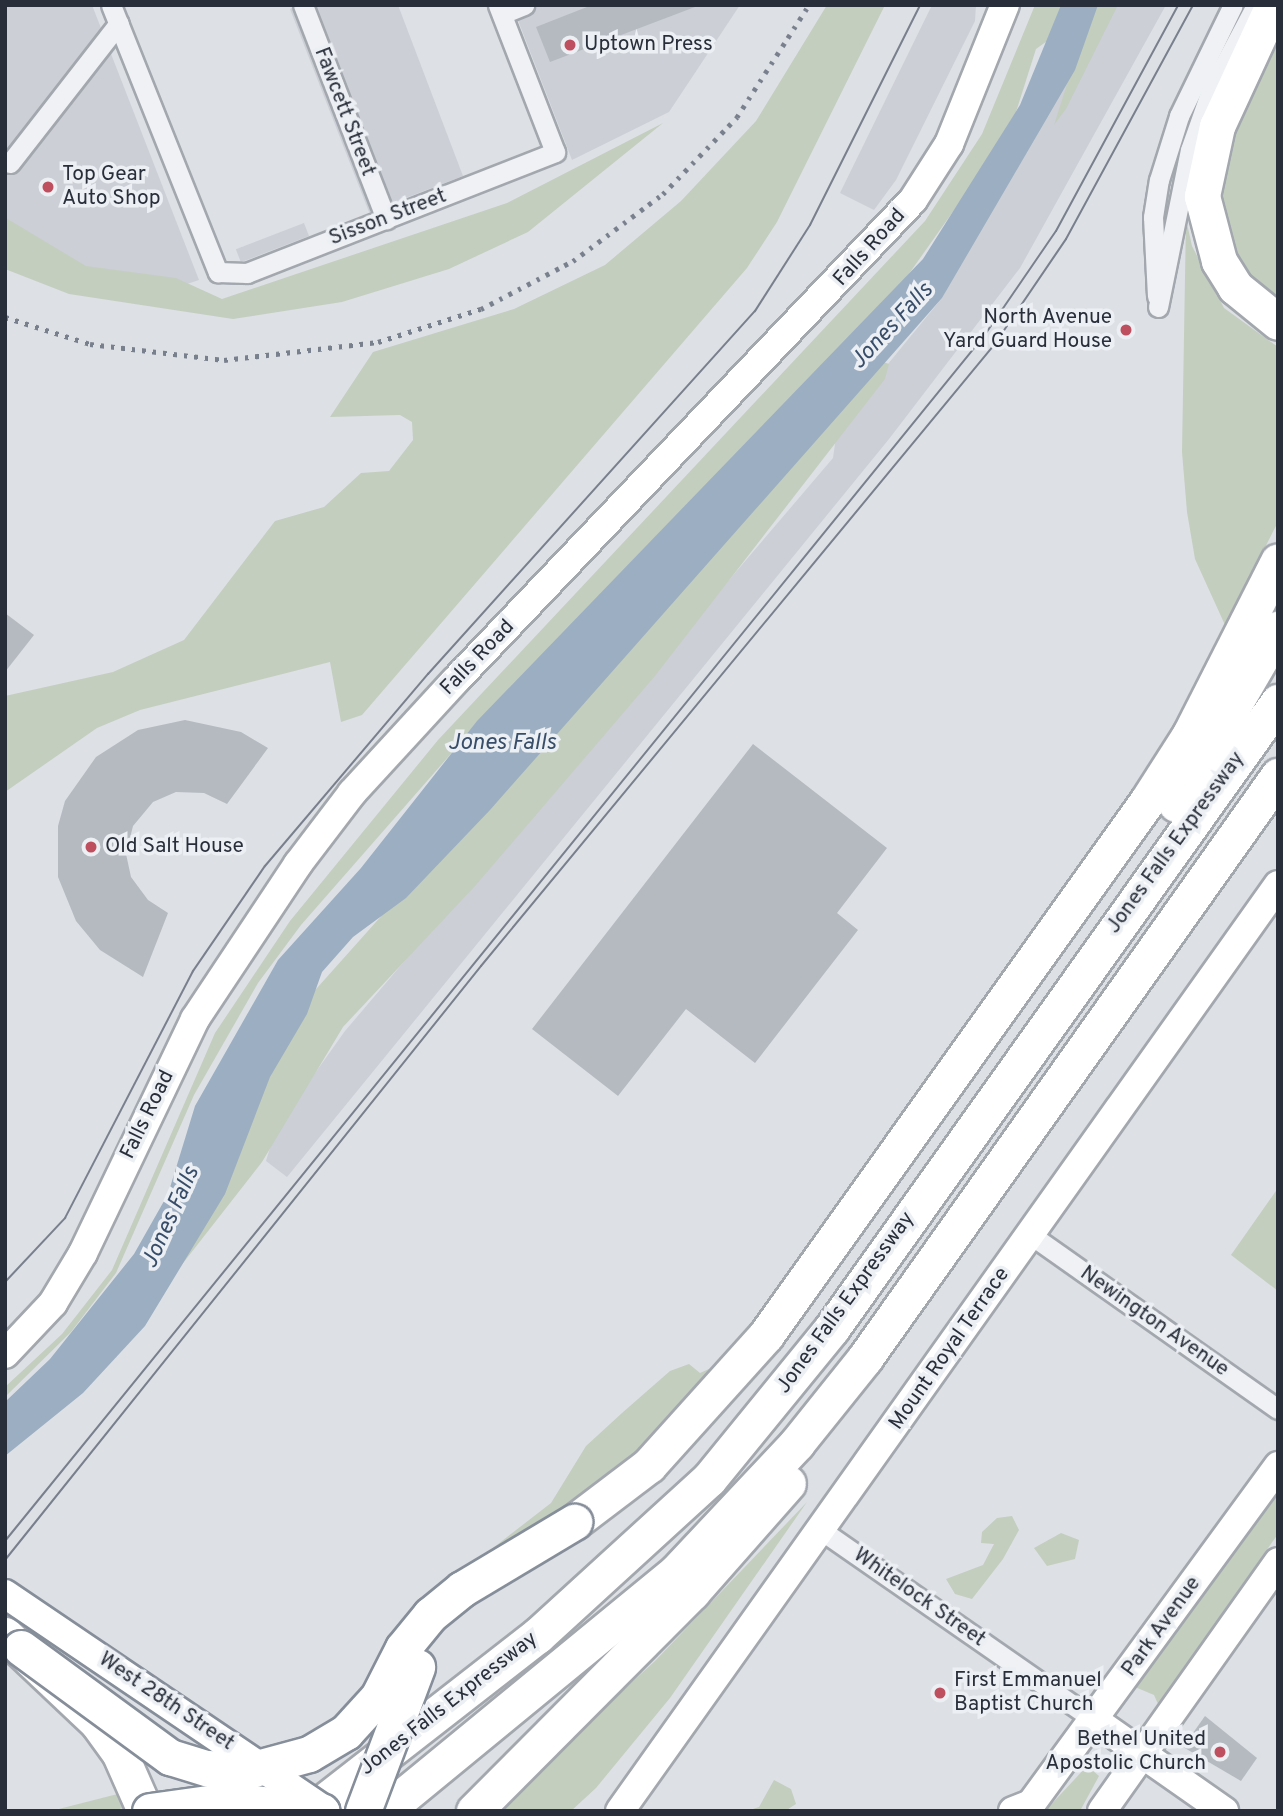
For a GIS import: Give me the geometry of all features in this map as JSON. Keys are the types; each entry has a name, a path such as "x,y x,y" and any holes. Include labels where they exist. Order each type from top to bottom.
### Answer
{"highway":[{"path":"1273,5 1217,126 1202,196 1219,261 1235,287 1278,322"},
{"path":"363,1811 405,1693 442,1626 649,1465 766,1335 1148,800 1189,736 1278,561"},
{"path":"1038,1033 1093,926 1197,773 1277,630"},
{"name":"Jones Falls Expressway","path":"312,1811 537,1636 646,1542 762,1416 893,1241 1038,1033 1278,702"},
{"name":"Jones Falls Expressway","path":"385,1811 676,1572 797,1443 865,1358 1278,776"},
{"path":"1148,959 1278,803"},
{"path":"474,1811 758,1523 865,1358"},
{"path":"13,1641 170,1757 206,1768 250,1770 309,1754 346,1732 378,1697 403,1648 430,1615 462,1589 574,1522"},
{"path":"13,1641 97,1722 119,1752 145,1811"},
{"path":"150,1811 229,1800 321,1811"}],"main road":[{"name":"Falls Road","path":"5,1354 65,1283 195,1019 298,864 352,793 446,691 913,200 949,144 1005,5"},
{"name":"Mount Royal Terrace","path":"620,1811 1278,886"},
{"name":"Park Avenue","path":"1013,1811 1031,1804 1278,1466"},
{"path":"1101,1811 1278,1562"},
{"name":"West 28th Street","path":"5,1594 326,1811"},
{"name":"Whitelock Street","path":"1094,1720 1224,1811"}],"street":[{"name":"Fawcett Street","path":"303,5 386,219"},
{"path":"500,10 524,5"},
{"path":"1233,5 1179,116 1159,180 1153,217 1158,307 1190,150 1212,88 1256,5"},
{"name":"Sisson Street","path":"115,14 218,272 247,273 555,152 500,10"},
{"path":"10,163 115,14"},
{"name":"Newington Avenue","path":"1031,1235 1278,1409"},
{"name":"Whitelock Street","path":"821,1530 1094,1720"}],"shaded area":[{"path":"5,5 92,5 199,280 181,286 5,263"},
{"path":"299,5 398,5 463,176 369,212 290,9"},
{"path":"525,5 740,5 669,112 572,160 514,10"},
{"path":"932,5 976,5 975,21 896,180 874,210 840,193"},
{"path":"1098,5 1166,5 1020,268 889,439 287,1177 266,1161 276,1128 345,1031 833,458 836,437 861,397 942,298"},
{"path":"304,223 309,236 241,262 236,249"}],"green space":[{"path":"827,5 885,5 777,222 747,268 362,715 341,722 330,662 140,710 97,728 5,792 5,696 113,672 184,640 275,521 324,507 361,473 389,471 413,440 412,422 400,415 330,417 373,352 514,309 605,265 681,201 756,121"},
{"path":"1035,5 1118,5 1066,109 1054,125 1084,31 1068,26 1036,49 1010,131 872,326 491,708 301,925 258,983 194,1095 116,1273 71,1332 5,1397 5,1387 62,1334 112,1270 215,1033 290,921 438,740 925,221 982,134"},
{"path":"1278,21 1278,307 1250,285 1216,223 1218,151"},
{"path":"663,123 528,232 449,269 342,302 233,319 69,294 5,269 6,218 86,266 176,278 222,299 507,203"},
{"path":"1186,219 1192,246 1224,308 1278,347 1278,522 1225,625 1195,559 1187,512 1182,452"},
{"path":"878,360 889,364 885,379 655,676 476,885 343,1027 262,1162 173,1276 30,1424 292,1016"},
{"path":"1278,1188 1278,1291 1231,1255"},
{"path":"689,1364 700,1373 720,1364 659,1432 596,1486 467,1568 551,1503 586,1446 670,1371"},
{"path":"1278,1492 1278,1534 1158,1704 1154,1695 1135,1687"},
{"path":"807,1502 670,1698 596,1788 571,1811 492,1811 655,1661"},
{"path":"1012,1516 1019,1530 1003,1559 972,1599 955,1594 946,1579 983,1565 994,1544 981,1543 982,1532 997,1518"},
{"path":"1061,1533 1079,1540 1075,1559 1047,1566 1034,1548"},
{"path":"1087,1766 1099,1776 1080,1811 1045,1811"},
{"path":"774,1780 791,1789 796,1804 785,1811 747,1811 759,1807"},
{"path":"145,1787 149,1801 112,1811 51,1811"}],"water":[{"name":"Jones Falls","path":"1061,5 1098,5 1075,70 942,298 490,810 406,898 353,937 322,972 307,1014 270,1077 225,1194 145,1326 83,1393 5,1456 5,1402 50,1359 134,1254 168,1194 195,1106 278,960 361,868 477,721 923,259 1020,105"}],"building":[{"name":"Uptown Press","path":"592,5 695,7 550,62 536,27"},
{"path":"5,613 34,635 5,672"},
{"name":"Old Salt House","path":"185,720 241,732 268,748 227,804 204,793 176,792 153,802 133,826 126,854 131,877 148,900 168,913 143,977 100,950 76,921 58,877 58,826 65,801 96,757 138,730"},
{"path":"753,744 887,848 837,913 858,930 755,1063 686,1009 618,1096 532,1029"},
{"name":"Bethel United Apostolic Church","path":"1205,1716 1257,1758 1241,1781 1183,1747"}],"tram line":[{"path":"5,1282 65,1218 193,971 265,866 428,674 755,311 810,225 920,5"},
{"path":"5,1541 984,336 1056,231 1178,5"},
{"path":"5,1560 481,966 994,345 1066,239 1193,5"}],"railway":[{"path":"5,317 90,344 224,360 378,342 481,309 573,261 663,194 737,117 809,5"}],"place":[{"name":"Uptown Press","path":"570,45"},
{"name":"Top Gear Auto Shop","path":"48,187"},
{"name":"North Avenue Yard Guard House","path":"1126,330"},
{"name":"Old Salt House","path":"91,847"},
{"name":"First Emmanuel Baptist Church","path":"940,1693"},
{"name":"Bethel United Apostolic Church","path":"1220,1752"}]}
